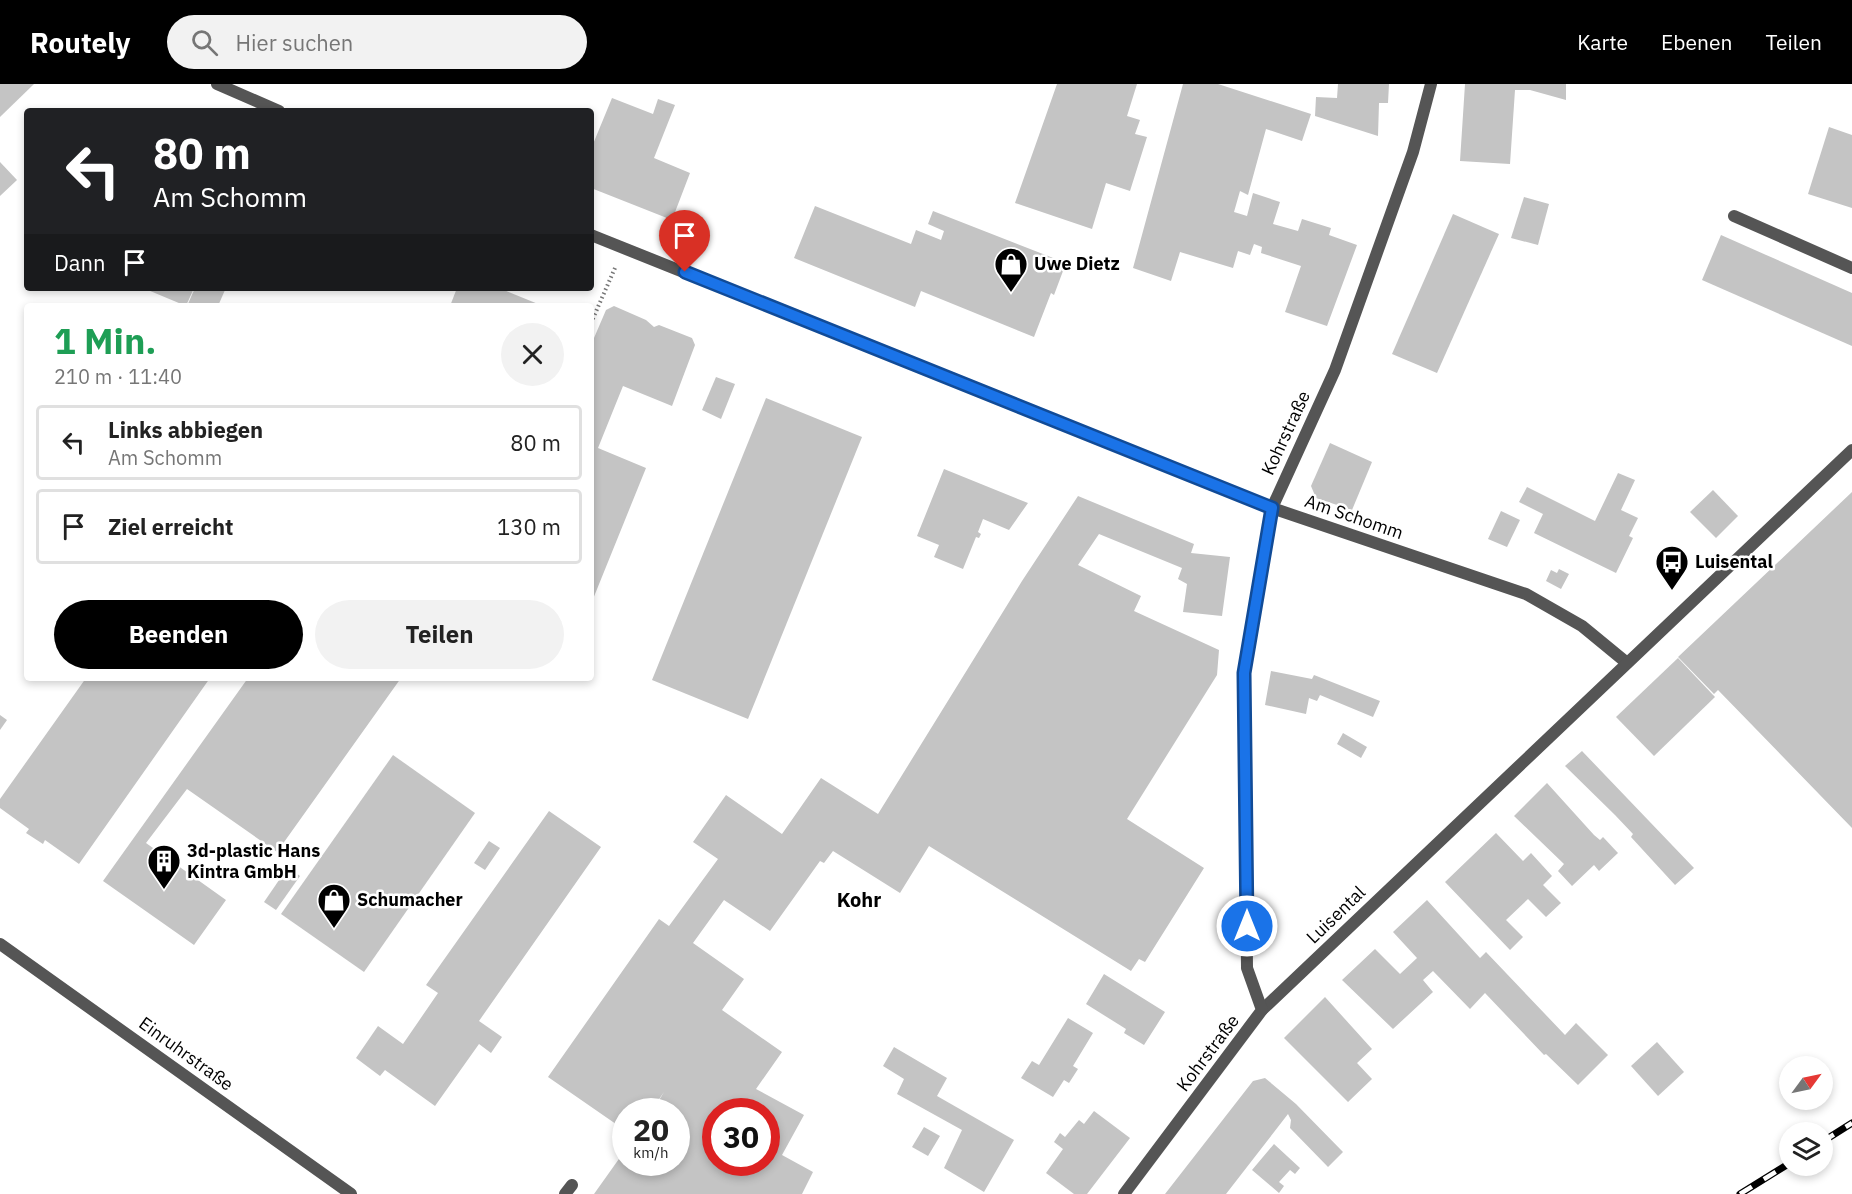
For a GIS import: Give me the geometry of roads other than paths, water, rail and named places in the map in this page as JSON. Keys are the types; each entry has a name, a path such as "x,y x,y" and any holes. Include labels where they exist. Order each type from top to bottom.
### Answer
{"street":[{"path":"217,84 272,108"},
{"name":"Kohrstraße","path":"1124,1194 1262,1010 1247,968 1244,673 1272,508 1335,370 1413,152 1431,84"},
{"path":"1734,216 1852,268"},
{"name":"Am Schomm","path":"594,236 1272,508 1526,594 1582,626 1627,663"},
{"name":"Luisental","path":"1262,1010 1852,450"},
{"name":"Einruhrstraße","path":"0,944 351,1194"}],"railway":[{"path":"1833,1135 1852,1123"},
{"path":"1740,1194 1779,1170"}],"place":[{"name":"Uwe Dietz","path":"1011,293"},
{"name":"Luisental","path":"1672,591"},
{"name":"3d-plastic Hans Kintra GmbH","path":"164,890"},
{"name":"Schumacher","path":"334,929"}],"district":[{"name":"Kohr","path":"859,900"}]}
